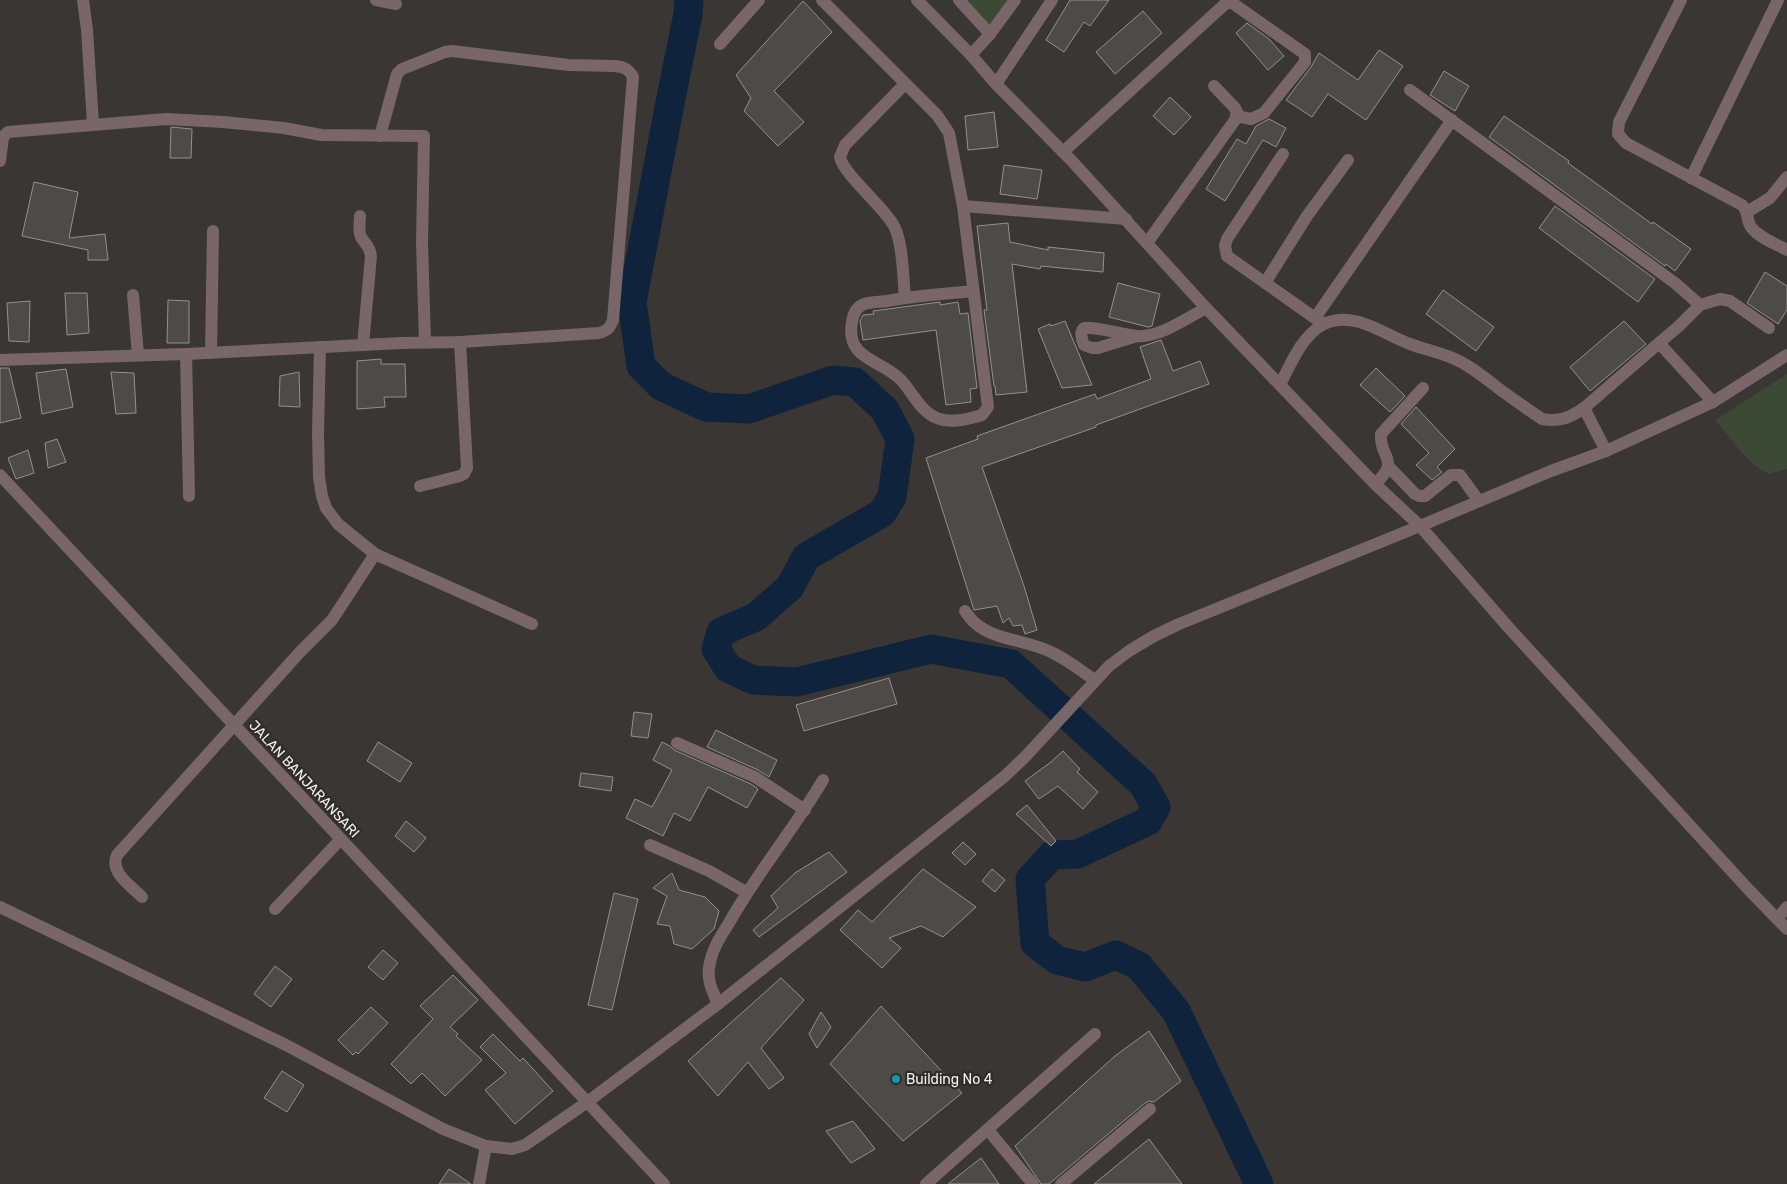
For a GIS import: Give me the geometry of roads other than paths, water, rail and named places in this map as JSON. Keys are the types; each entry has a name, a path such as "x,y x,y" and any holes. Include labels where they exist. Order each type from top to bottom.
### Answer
{"street":[{"path":"82,0 87,30 93,124"},
{"path":"376,0 396,4"},
{"path":"720,44 759,0"},
{"path":"822,0 936,116 949,133 963,206 988,407 982,415 947,421 937,418 926,411 900,379 857,350 852,342 850,329 852,318 857,309 865,304 973,291"},
{"path":"917,0 1063,152 1280,386 1375,484 1420,526 1509,628 1742,883 1787,929"},
{"path":"959,0 990,34"},
{"path":"971,55 990,34 1015,0"},
{"path":"996,84 1052,0"},
{"path":"1681,0 1619,122 1618,134 1626,143 1742,205 1747,212 1752,229 1787,250"},
{"path":"1691,178 1778,0"},
{"path":"1063,152 1225,4 1231,2 1305,54 1306,58 1305,62 1264,113 1251,119 1236,116"},
{"path":"0,360 460,342 604,332 611,326 614,320 633,77 630,71 623,67 569,65 452,51 445,52 402,69 397,74 380,136"},
{"path":"905,84 845,145 840,157 844,165 874,199 894,227 902,262 905,298"},
{"path":"1147,243 1235,120 1235,108 1214,86"},
{"path":"1410,90 1675,283 1700,305"},
{"path":"0,161 3,137 8,132 166,119 199,120 284,128 321,135 424,136 422,242 425,342"},
{"path":"1280,386 1290,364 1452,120"},
{"path":"1283,154 1227,240 1225,252 1228,256 1319,321 1349,320 1368,324 1409,344 1457,360 1477,372 1542,419 1562,420 1584,408 1659,344 1700,305 1720,299 1730,301 1769,328"},
{"path":"1265,283 1307,216 1348,160"},
{"path":"1747,212 1770,198 1787,177"},
{"path":"963,206 1126,219"},
{"path":"360,216 359,232 370,249 371,256 362,345"},
{"path":"211,353 213,231"},
{"path":"133,296 138,355"},
{"path":"1137,336 1156,333 1182,322 1206,308"},
{"path":"420,486 460,476 464,474 467,468 460,342"},
{"path":"1659,344 1713,402"},
{"path":"320,347 318,433 320,477 322,496 326,508 338,524 375,554 532,624"},
{"path":"186,354 189,496"},
{"path":"0,907 286,1045 443,1129 486,1146 512,1148 525,1145 586,1103 718,1004 874,879 983,795 1026,758 1095,680 1109,666 1129,651 1162,632 1551,471 1606,451 1713,402 1787,355"},
{"path":"1375,484 1389,467 1389,462 1380,441 1381,434 1423,388"},
{"path":"1584,408 1606,451"},
{"path":"1389,467 1419,496 1425,496 1451,475 1460,475 1479,501"},
{"name":"JALAN BANJARANSARI","path":"0,475 586,1103 664,1184"},
{"path":"142,897 117,871 115,864 117,855 300,652 332,620 375,554"},
{"path":"965,611 974,623 996,634 1034,644 1054,653 1095,680"},
{"path":"677,743 756,777 805,810"},
{"path":"718,1004 709,983 708,970 711,954 746,892 805,810 824,780"},
{"path":"275,909 340,840"},
{"path":"650,845 709,871 746,892"},
{"path":"1777,919 1787,907"},
{"path":"926,1184 1095,1034"},
{"path":"1061,1184 1150,1109"},
{"path":"988,1130 1033,1184"},
{"path":"480,1184 486,1146"}],"waterway":[{"path":"689,0 688,14 632,302 641,366 661,386 706,407 749,409 833,380 855,382 885,410 900,439 892,497 882,513 806,557 790,587 756,617 721,632 716,649 728,668 753,680 797,682 931,649 1011,664 1143,784 1156,807 1148,821 1078,854 1052,855 1030,879 1035,943 1057,960 1085,967 1116,955 1139,966 1176,1011 1259,1184"}],"place":[{"name":"Building No 4","path":"896,1079"}]}
